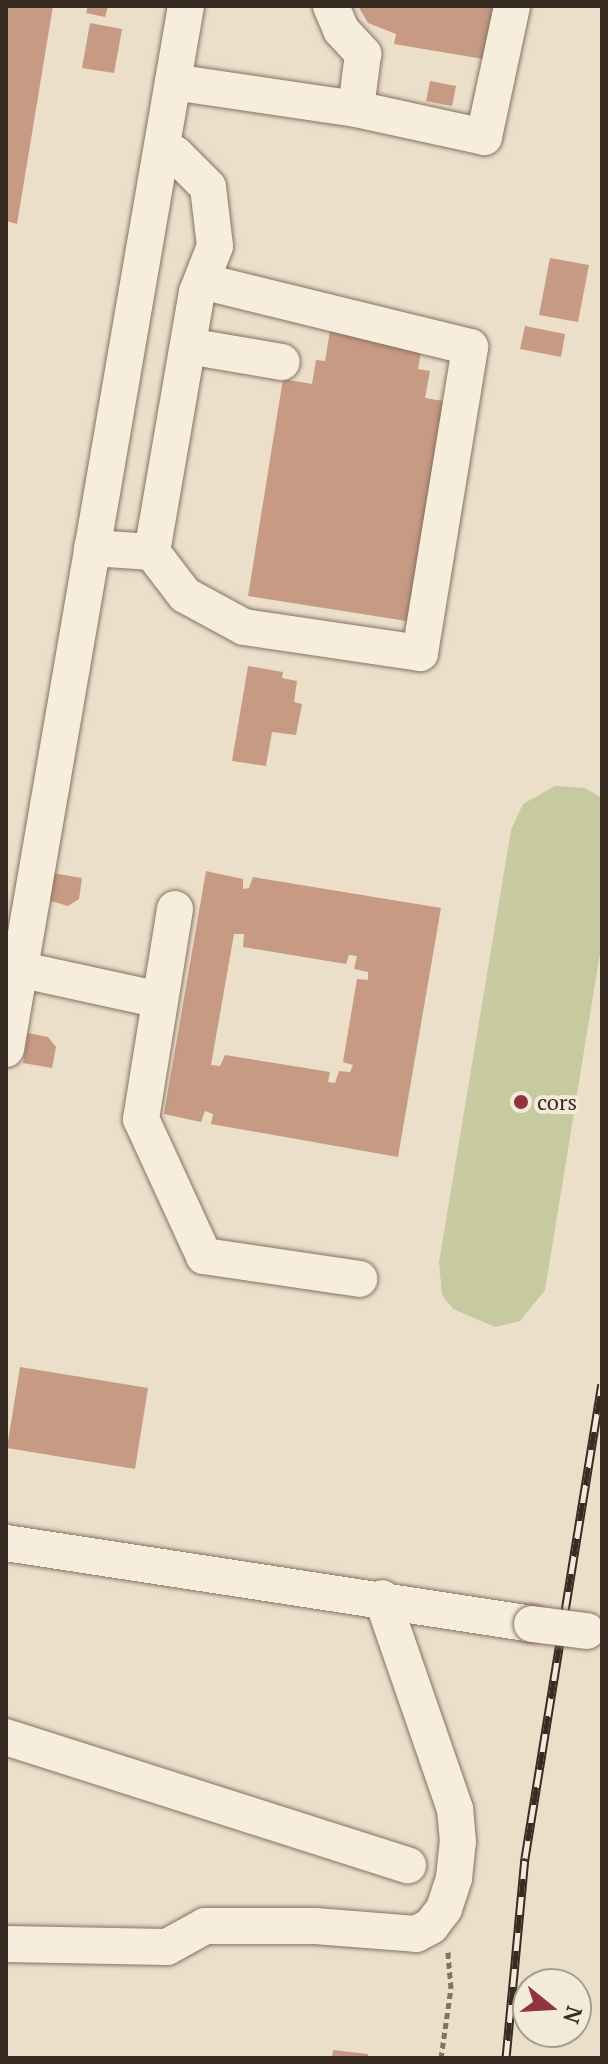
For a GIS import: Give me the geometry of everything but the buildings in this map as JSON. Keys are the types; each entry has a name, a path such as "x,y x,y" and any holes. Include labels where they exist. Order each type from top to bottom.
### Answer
{"lane":[{"path":"6,1049 186,6"},
{"path":"331,6 341,30 363,54 356,109"},
{"path":"173,82 356,109 484,137 512,6"},
{"path":"161,151 175,154 208,187 215,246 202,281 188,346 152,552 185,595 244,627 420,653 470,347 202,281"},
{"path":"188,346 282,362"},
{"path":"92,548 152,552"},
{"path":"175,909 141,1119 204,1256 359,1279"},
{"path":"18,969 160,1000"},
{"path":"6,1543 595,1632"},
{"path":"6,1944 167,1947 205,1926 246,1924 416,1934 431,1926 444,1909 458,1842 455,1809 382,1598"},
{"path":"6,1737 408,1865"}],"path":[{"path":"441,2058 451,1988 444,1909"}],"green space":[{"name":"cors","path":"555,786 585,788 602,798 602,941 545,1290 520,1321 495,1327 453,1309 442,1295 439,1262 511,830 523,804"}],"railway":[{"path":"506,2058 525,1858 602,1384"}],"place":[{"name":"cors","path":"521,1102"}]}
